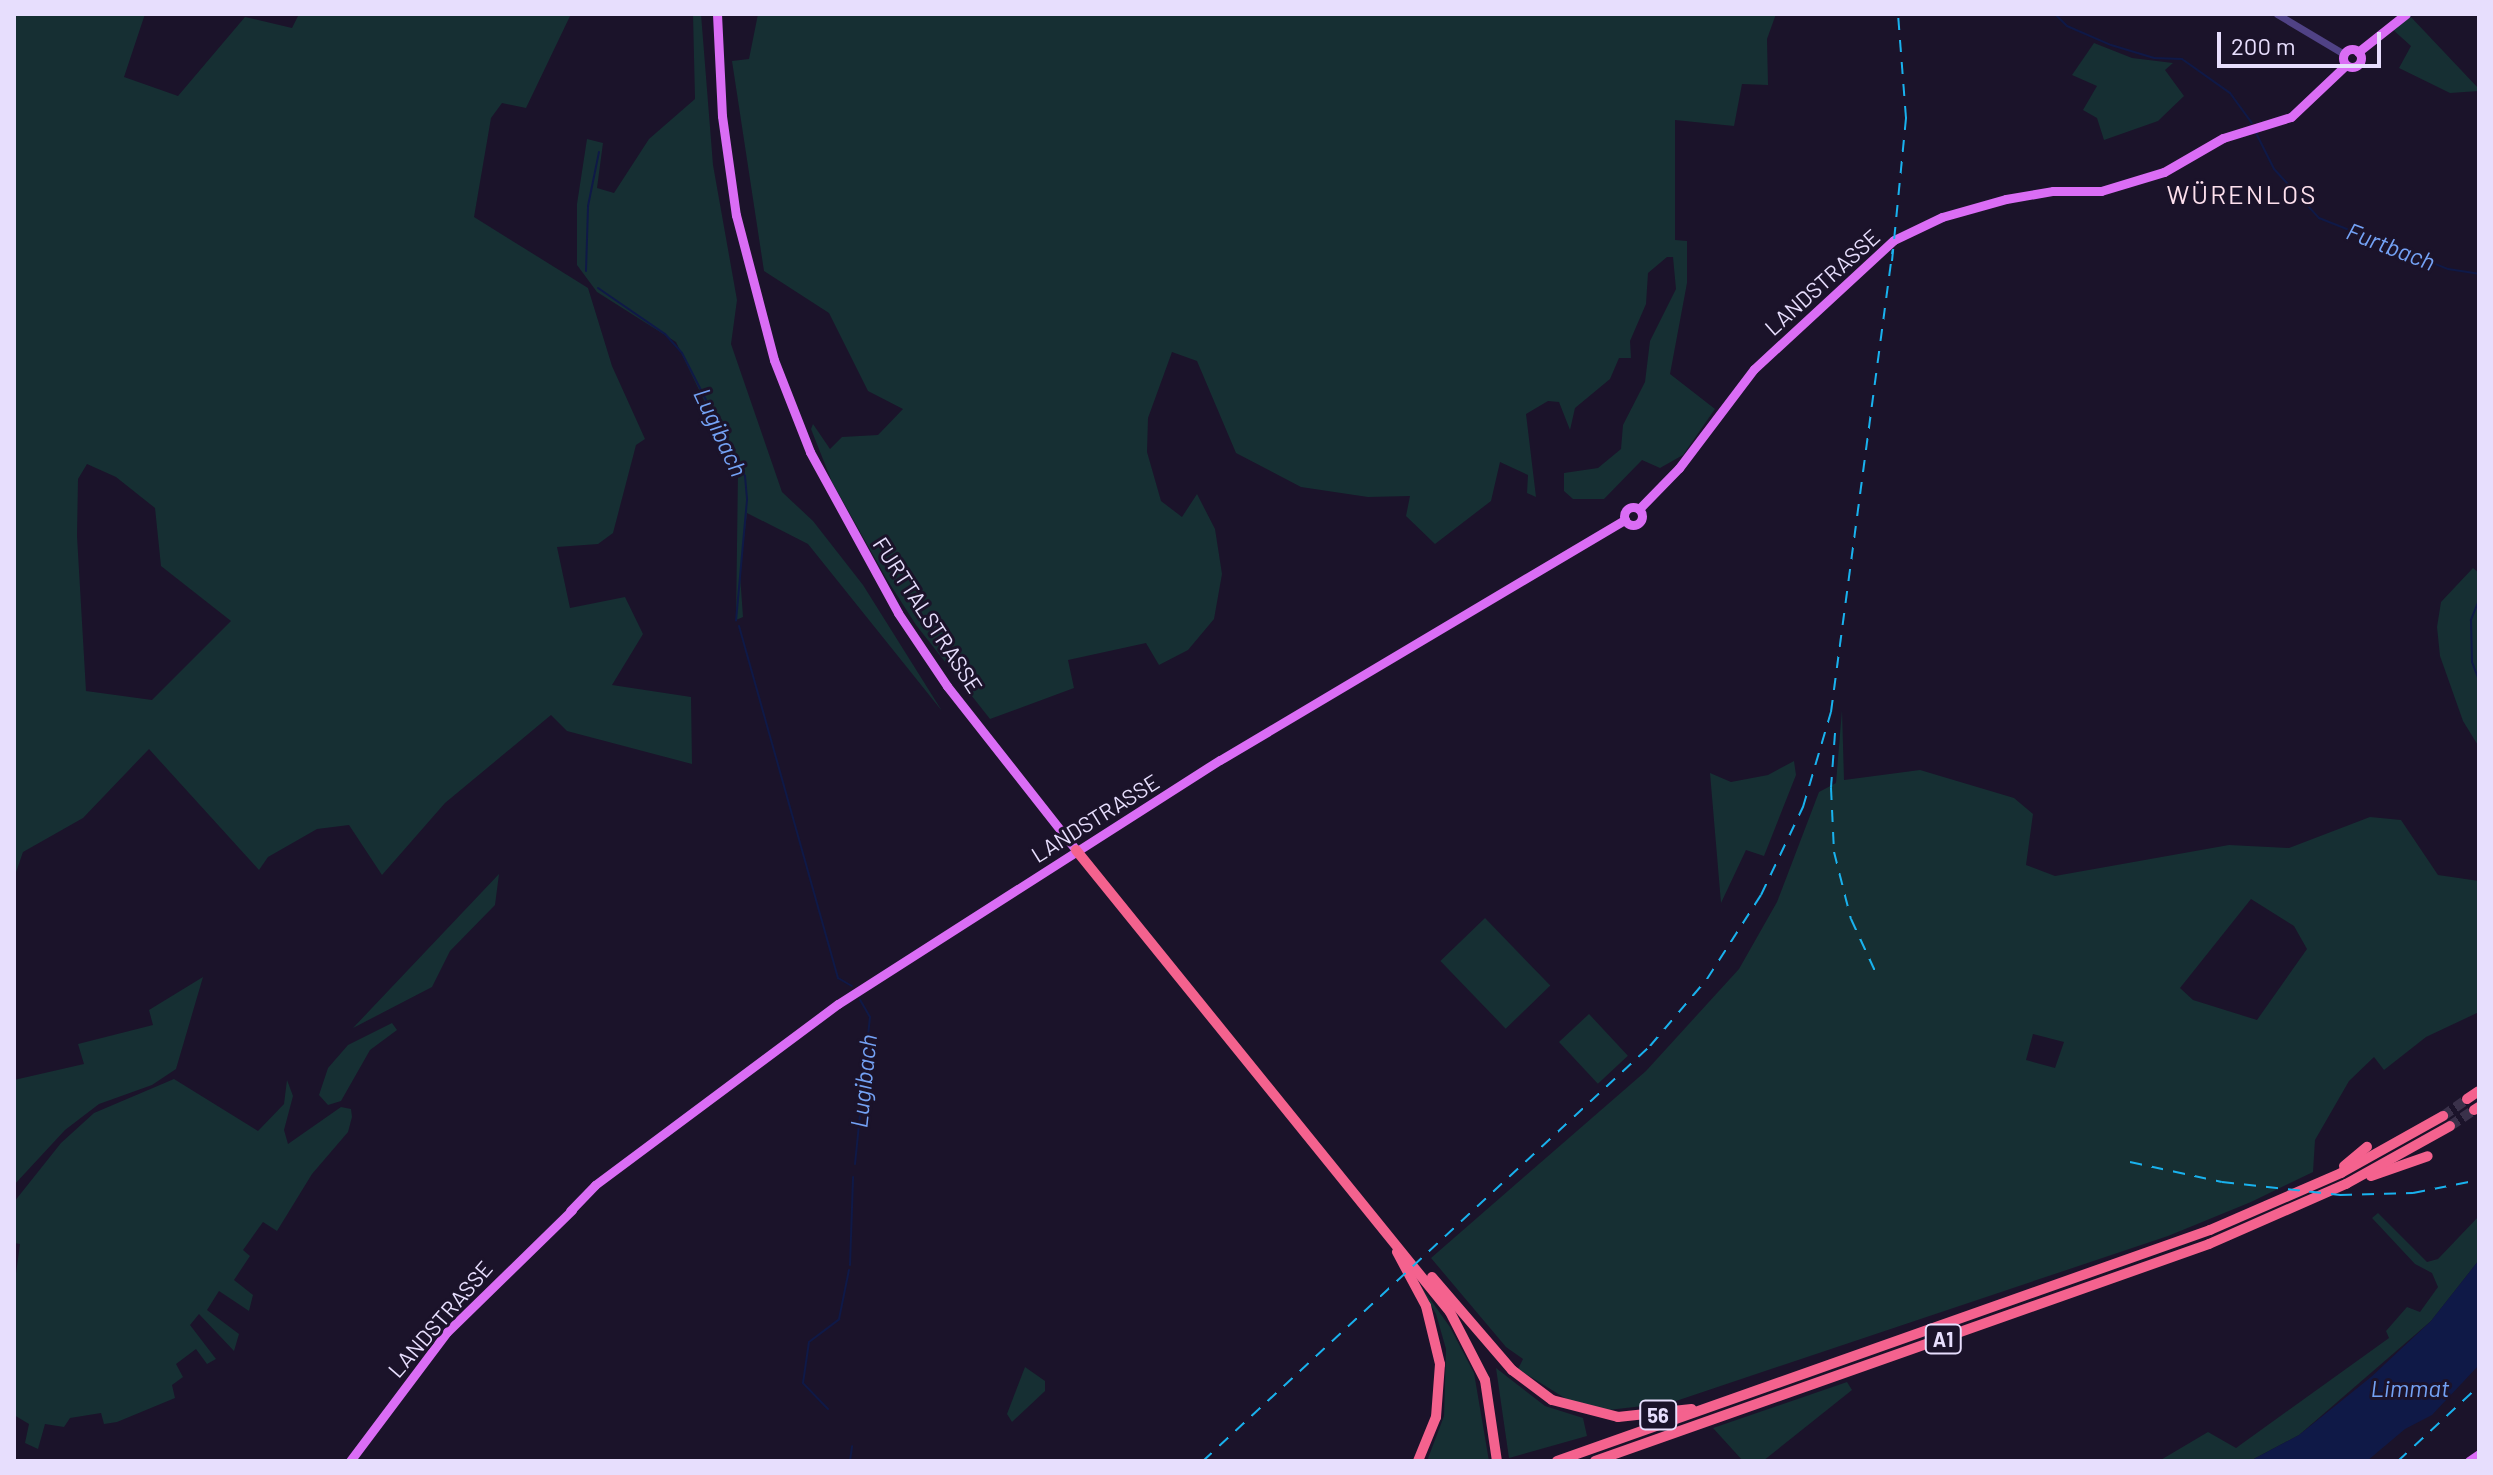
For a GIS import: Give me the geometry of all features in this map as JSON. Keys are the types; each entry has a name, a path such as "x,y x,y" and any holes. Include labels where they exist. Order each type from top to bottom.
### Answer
{"highway":[{"name":"FURTTALSTRASSE","path":"1076,850 1313,1140"},
{"path":"2467,1099 2479,1091"},
{"name":"A1","path":"1557,1461 2177,1243 2331,1178 2443,1116"},
{"name":"A1","path":"1595,1461 2181,1255 2358,1179 2450,1126"},
{"path":"1313,1140 1413,1280 1436,1336 1440,1396 1418,1461"},
{"path":"1313,1140 1411,1253 1461,1322 1484,1366 1497,1412 1498,1461"},
{"path":"2331,1178 2367,1147"},
{"path":"2358,1179 2428,1156"},
{"path":"1360,1202 1429,1283 1470,1345 1491,1401 1498,1461"},
{"name":"56","path":"1411,1253 1512,1370 1546,1396 1590,1413 1637,1418 1721,1404"}],"main road":[{"name":"FURTTALSTRASSE","path":"717,14 722,116 736,215 774,360 810,452 898,613 947,686 1076,850"},
{"path":"2345,60 2406,14"},
{"name":"LANDSTRASSE","path":"350,1461 447,1332 570,1211 606,1180 816,1018 1076,850 1625,520 1628,509 1639,509 1679,468 1754,369 1894,240 1942,217 2006,199 2118,188 2164,172 2223,138 2291,117 2345,60 2358,65 2358,52"},
{"path":"2469,1461 2479,1454"}],"street":[{"path":"2277,14 2345,60"}],"green space":[{"path":"14,14 145,14 124,77 178,96 245,17 292,28 299,14 571,14 526,108 502,103 491,118 474,217 588,288 612,366 645,439 636,445 613,533 598,544 557,547 570,608 625,597 643,634 612,685 691,697 692,764 567,731 551,715 445,803 382,875 349,825 317,829 268,857 259,870 149,749 83,818 23,852 14,878","holes":["87,464 116,477 155,508 161,566 231,621 152,700 86,691 77,536 78,479"]},
{"path":"693,14 701,14 713,165 737,300 731,344 782,492 813,521 863,585 942,711 808,544 747,513 740,574 743,617 736,620 738,471 676,342 597,292 577,265 577,204 587,139 603,143 597,188 614,193 649,139 695,99"},
{"path":"758,14 1776,14 1767,39 1768,85 1742,84 1734,126 1675,120 1675,240 1687,241 1687,283 1670,374 1715,409 1683,455 1660,468 1642,460 1604,499 1573,499 1564,491 1564,473 1598,468 1621,449 1623,425 1645,382 1650,341 1676,289 1673,257 1667,257 1648,273 1646,304 1630,341 1631,358 1619,358 1610,379 1575,408 1570,430 1559,402 1548,401 1526,414 1536,497 1527,493 1528,475 1500,462 1491,501 1435,544 1406,516 1410,496 1368,497 1301,487 1236,453 1197,361 1172,352 1148,418 1147,452 1161,501 1182,517 1197,494 1215,529 1222,574 1214,619 1188,650 1159,665 1146,643 1068,660 1074,688 990,719 916,625 886,578 832,482 811,429 813,424 830,449 842,437 878,435 903,409 868,391 829,313 764,271 732,61 749,59"},
{"path":"2410,16 2479,91 2450,93 2399,68 2411,46 2391,28"},
{"path":"2094,43 2132,58 2173,63 2165,70 2184,96 2158,121 2104,140 2097,118 2083,110 2097,86 2072,75"},
{"path":"2473,568 2479,573 2479,747 2463,721 2440,656 2437,627 2441,602"},
{"path":"1842,710 1844,780 1920,770 2014,798 2033,814 2026,865 2055,876 2229,845 2289,848 2370,817 2401,820 2438,875 2479,881 2479,1012 2426,1037 2384,1070 2374,1057 2349,1081 2315,1140 2313,1172 2251,1202 2168,1236 1670,1403 1608,1410 1568,1400 1518,1369 1523,1359 1506,1347 1431,1258 1646,1071 1739,969 1777,902 1819,792 1836,783","holes":["2251,899 2294,926 2307,949 2257,1020 2193,1000 2180,988","2033,1034 2064,1042 2055,1068 2026,1060"]},
{"path":"1794,761 1796,775 1764,856 1746,850 1721,903 1710,773 1731,782 1768,775"},
{"path":"499,874 495,905 450,951 432,987 353,1028"},
{"path":"1485,918 1550,986 1506,1029 1440,961"},
{"path":"203,977 176,1069 152,1085 99,1104 65,1130 14,1185 14,1080 84,1064 78,1044 153,1025 149,1010"},
{"path":"1589,1014 1628,1056 1598,1084 1559,1042"},
{"path":"392,1023 397,1030 370,1050 341,1101 328,1105 319,1095 328,1068 348,1045"},
{"path":"174,1079 258,1131 284,1104 287,1080 293,1096 284,1130 288,1144 341,1107 351,1109 352,1117 348,1132 312,1174 277,1231 263,1222 243,1250 250,1256 234,1280 253,1295 249,1311 219,1291 207,1310 239,1334 234,1351 199,1314 190,1325 216,1359 207,1364 196,1349 176,1364 183,1377 172,1385 175,1398 117,1422 104,1424 101,1413 70,1418 64,1427 45,1424 38,1449 25,1443 29,1424 14,1415 14,1288 20,1244 14,1243 14,1202 61,1143 94,1113"},
{"path":"2378,1213 2427,1262 2438,1259 2479,1216 2479,1260 2431,1321 2299,1435 2250,1461 2159,1461 2208,1432 2236,1448 2389,1338 2386,1331 2407,1307 2420,1312 2438,1287 2432,1273 2415,1264 2372,1218"},
{"path":"1412,1274 1450,1327 1474,1373 1489,1461 1427,1461 1444,1416 1446,1349 1436,1314"},
{"path":"1025,1367 1045,1381 1045,1391 1012,1422 1007,1414"},
{"path":"1496,1368 1545,1406 1583,1418 1587,1436 1509,1458"},
{"path":"1847,1382 1852,1390 1763,1461 1743,1461 1713,1428"}],"water":[{"name":"Limmat","path":"2479,1260 2479,1365 2432,1415 2405,1429 2367,1461 2250,1461 2299,1435 2371,1377 2431,1321"}],"waterway":[{"name":"Furtbach","path":"2055,14 2067,26 2111,45 2154,58 2182,59 2230,93 2252,123"},
{"name":"Furtbach","path":"2256,133 2274,169 2319,218 2448,269 2479,274"},
{"name":"Lugibach","path":"586,271 588,206 599,152"},
{"name":"Lugibach","path":"598,288 665,334 682,353 745,476 747,500 736,621"},
{"name":"Furtbach","path":"2479,600 2471,620 2472,662 2479,680"},
{"name":"Lugibach","path":"739,626 838,978 852,986"},
{"name":"Lugibach","path":"855,1164 870,1017 860,1000"},
{"name":"Lugibach","path":"850,1265 853,1177"},
{"name":"Lugibach","path":"828,1409 803,1383 809,1342 839,1319 849,1270"},
{"name":"Lugibach","path":"850,1461 852,1446"}],"tunnel":[{"path":"2443,1116 2467,1099"},
{"path":"2450,1126 2474,1110"}],"railway":[{"path":"1892,261 1906,118 1898,14"},
{"path":"1203,1461 1650,1046 1707,979 1761,895 1803,807 1831,712 1893,250"},
{"path":"1835,733 1831,788 1834,852 1851,919 1876,973"},
{"path":"2130,1162 2222,1182 2340,1195 2413,1193 2479,1180"},
{"path":"2398,1461 2479,1386"}],"district":[{"name":"WÜRENLOS","path":"2242,194"}]}
